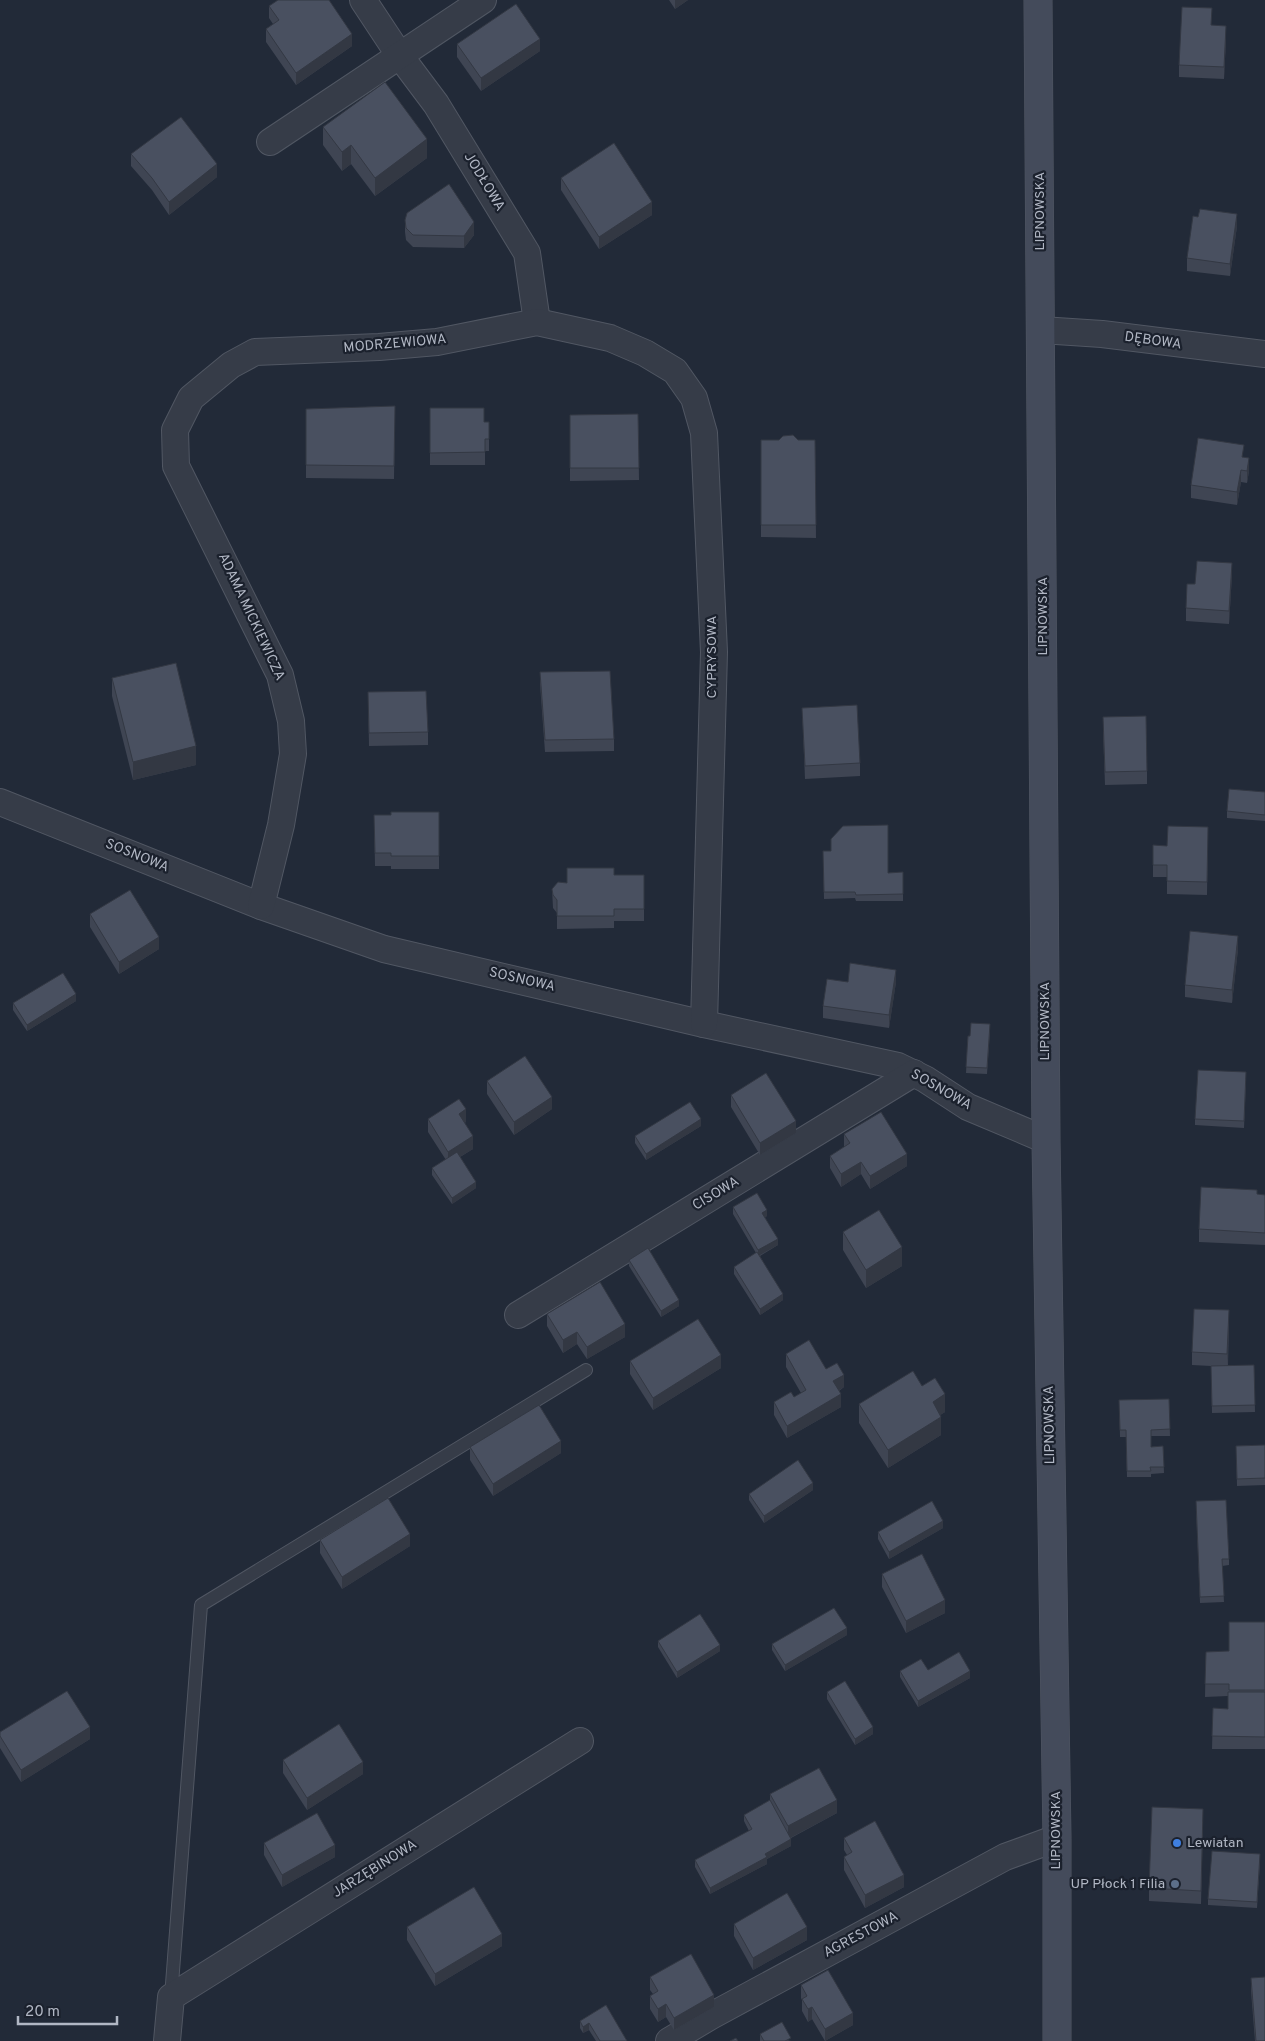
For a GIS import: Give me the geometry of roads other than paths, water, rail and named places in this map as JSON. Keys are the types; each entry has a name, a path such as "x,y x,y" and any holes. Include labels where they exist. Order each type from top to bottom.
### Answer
{"main road":[{"name":"LIPNOWSKA","path":"1038,0 1046,1140 1057,2041"}],"street":[{"name":"JODŁOWA","path":"363,0 400,56 436,104 526,253 537,322"},
{"path":"270,142 483,0"},
{"name":"MODRZEWIOWA","path":"191,398 231,365 255,352 379,347 437,342 537,322 610,338"},
{"name":"DĘBOWA","path":"1041,330 1102,334 1265,354"},
{"name":"CYPRYSOWA","path":"610,338 645,353 675,371 694,398 704,433 714,652 704,1024"},
{"name":"ADAMA MICKIEWICZA","path":"191,398 175,430 176,466 280,675 291,721 293,754 281,825 261,906"},
{"name":"SOSNOWA","path":"0,802 261,906 384,949 704,1024 898,1066 914,1073 968,1107 1046,1140"},
{"name":"CISOWA","path":"518,1315 914,1073"},
{"name":"JARZĘBINOWA","path":"171,1997 580,1741"},
{"name":"AGRESTOWA","path":"669,2041 1005,1857 1056,1838"},
{"path":"167,2041 171,1997"}],"lane":[{"path":"171,1997 201,1606 586,1370"}],"place":[{"name":"Lewiatan","path":"1177,1843"},
{"name":"UP Płock 1 Filia","path":"1175,1884"}]}
